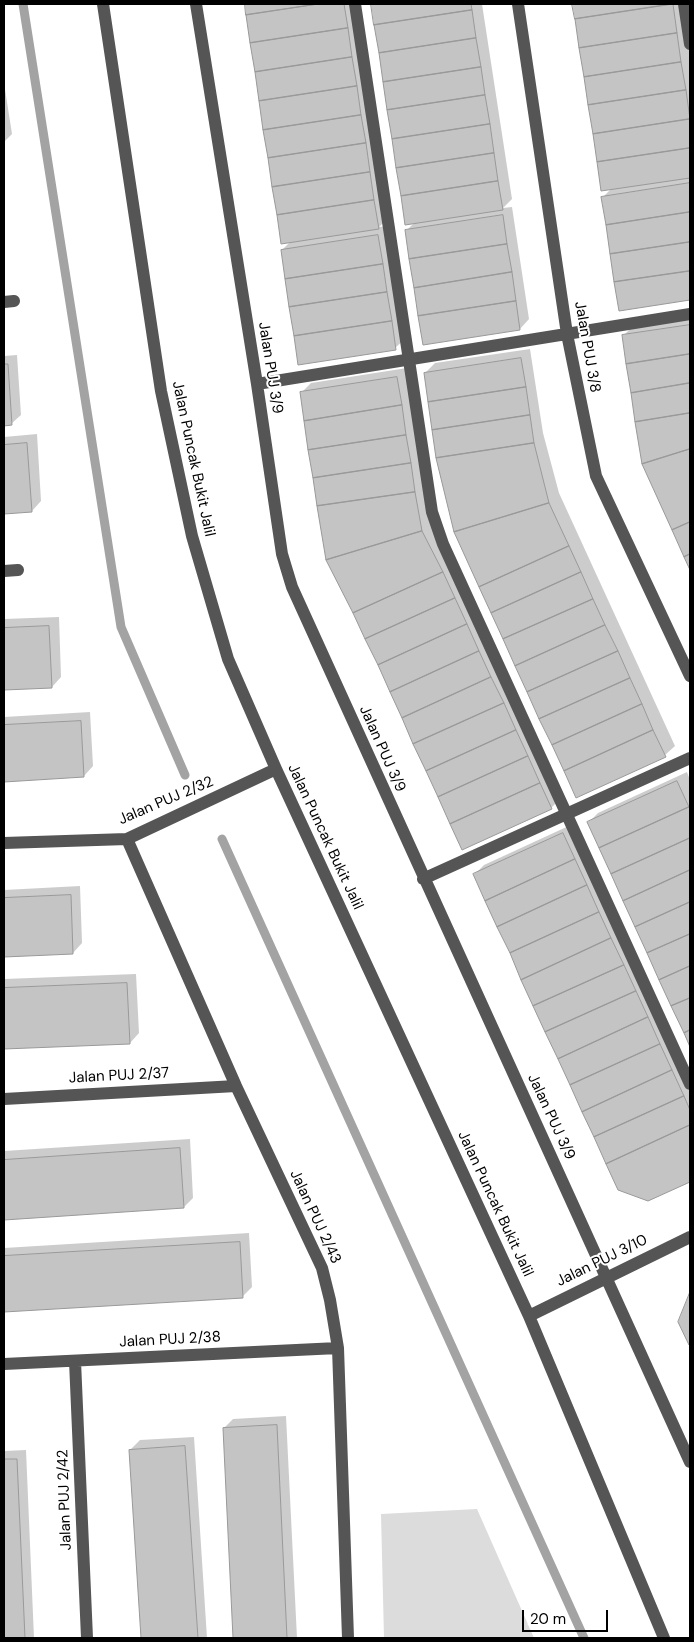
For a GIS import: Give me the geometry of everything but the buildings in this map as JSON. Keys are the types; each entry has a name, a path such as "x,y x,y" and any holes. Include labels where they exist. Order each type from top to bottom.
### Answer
{"street":[{"name":"Jalan Puncak Bukit Jalil","path":"103,4 161,391 192,536 228,659 276,769 529,1316 664,1638"},
{"name":"Jalan PUJ 3/9","path":"196,4 257,384 282,554 292,586 423,879 607,1277 690,1462"},
{"path":"355,4 432,512 443,544 690,1084"},
{"name":"Jalan PUJ 3/8","path":"518,4 567,334 596,476 690,676"},
{"path":"684,4 690,44"},
{"path":"257,384 690,314"},
{"path":"4,571 18,570"},
{"path":"423,879 690,758"},
{"name":"Jalan PUJ 2/32","path":"4,843 127,839 276,769"},
{"name":"Jalan PUJ 2/43","path":"127,839 236,1086 322,1268 330,1300 338,1348 348,1638"},
{"name":"Jalan PUJ 2/37","path":"4,1099 236,1086"},
{"name":"Jalan PUJ 3/10","path":"529,1316 690,1237"},
{"name":"Jalan PUJ 2/38","path":"4,1364 338,1348"},
{"name":"Jalan PUJ 2/42","path":"75,1361 87,1638"}],"shaded area":[{"path":"477,1509 534,1638 384,1638 381,1514"}],"waterway":[{"path":"23,4 121,627 185,775"},
{"path":"222,839 584,1638"}]}
